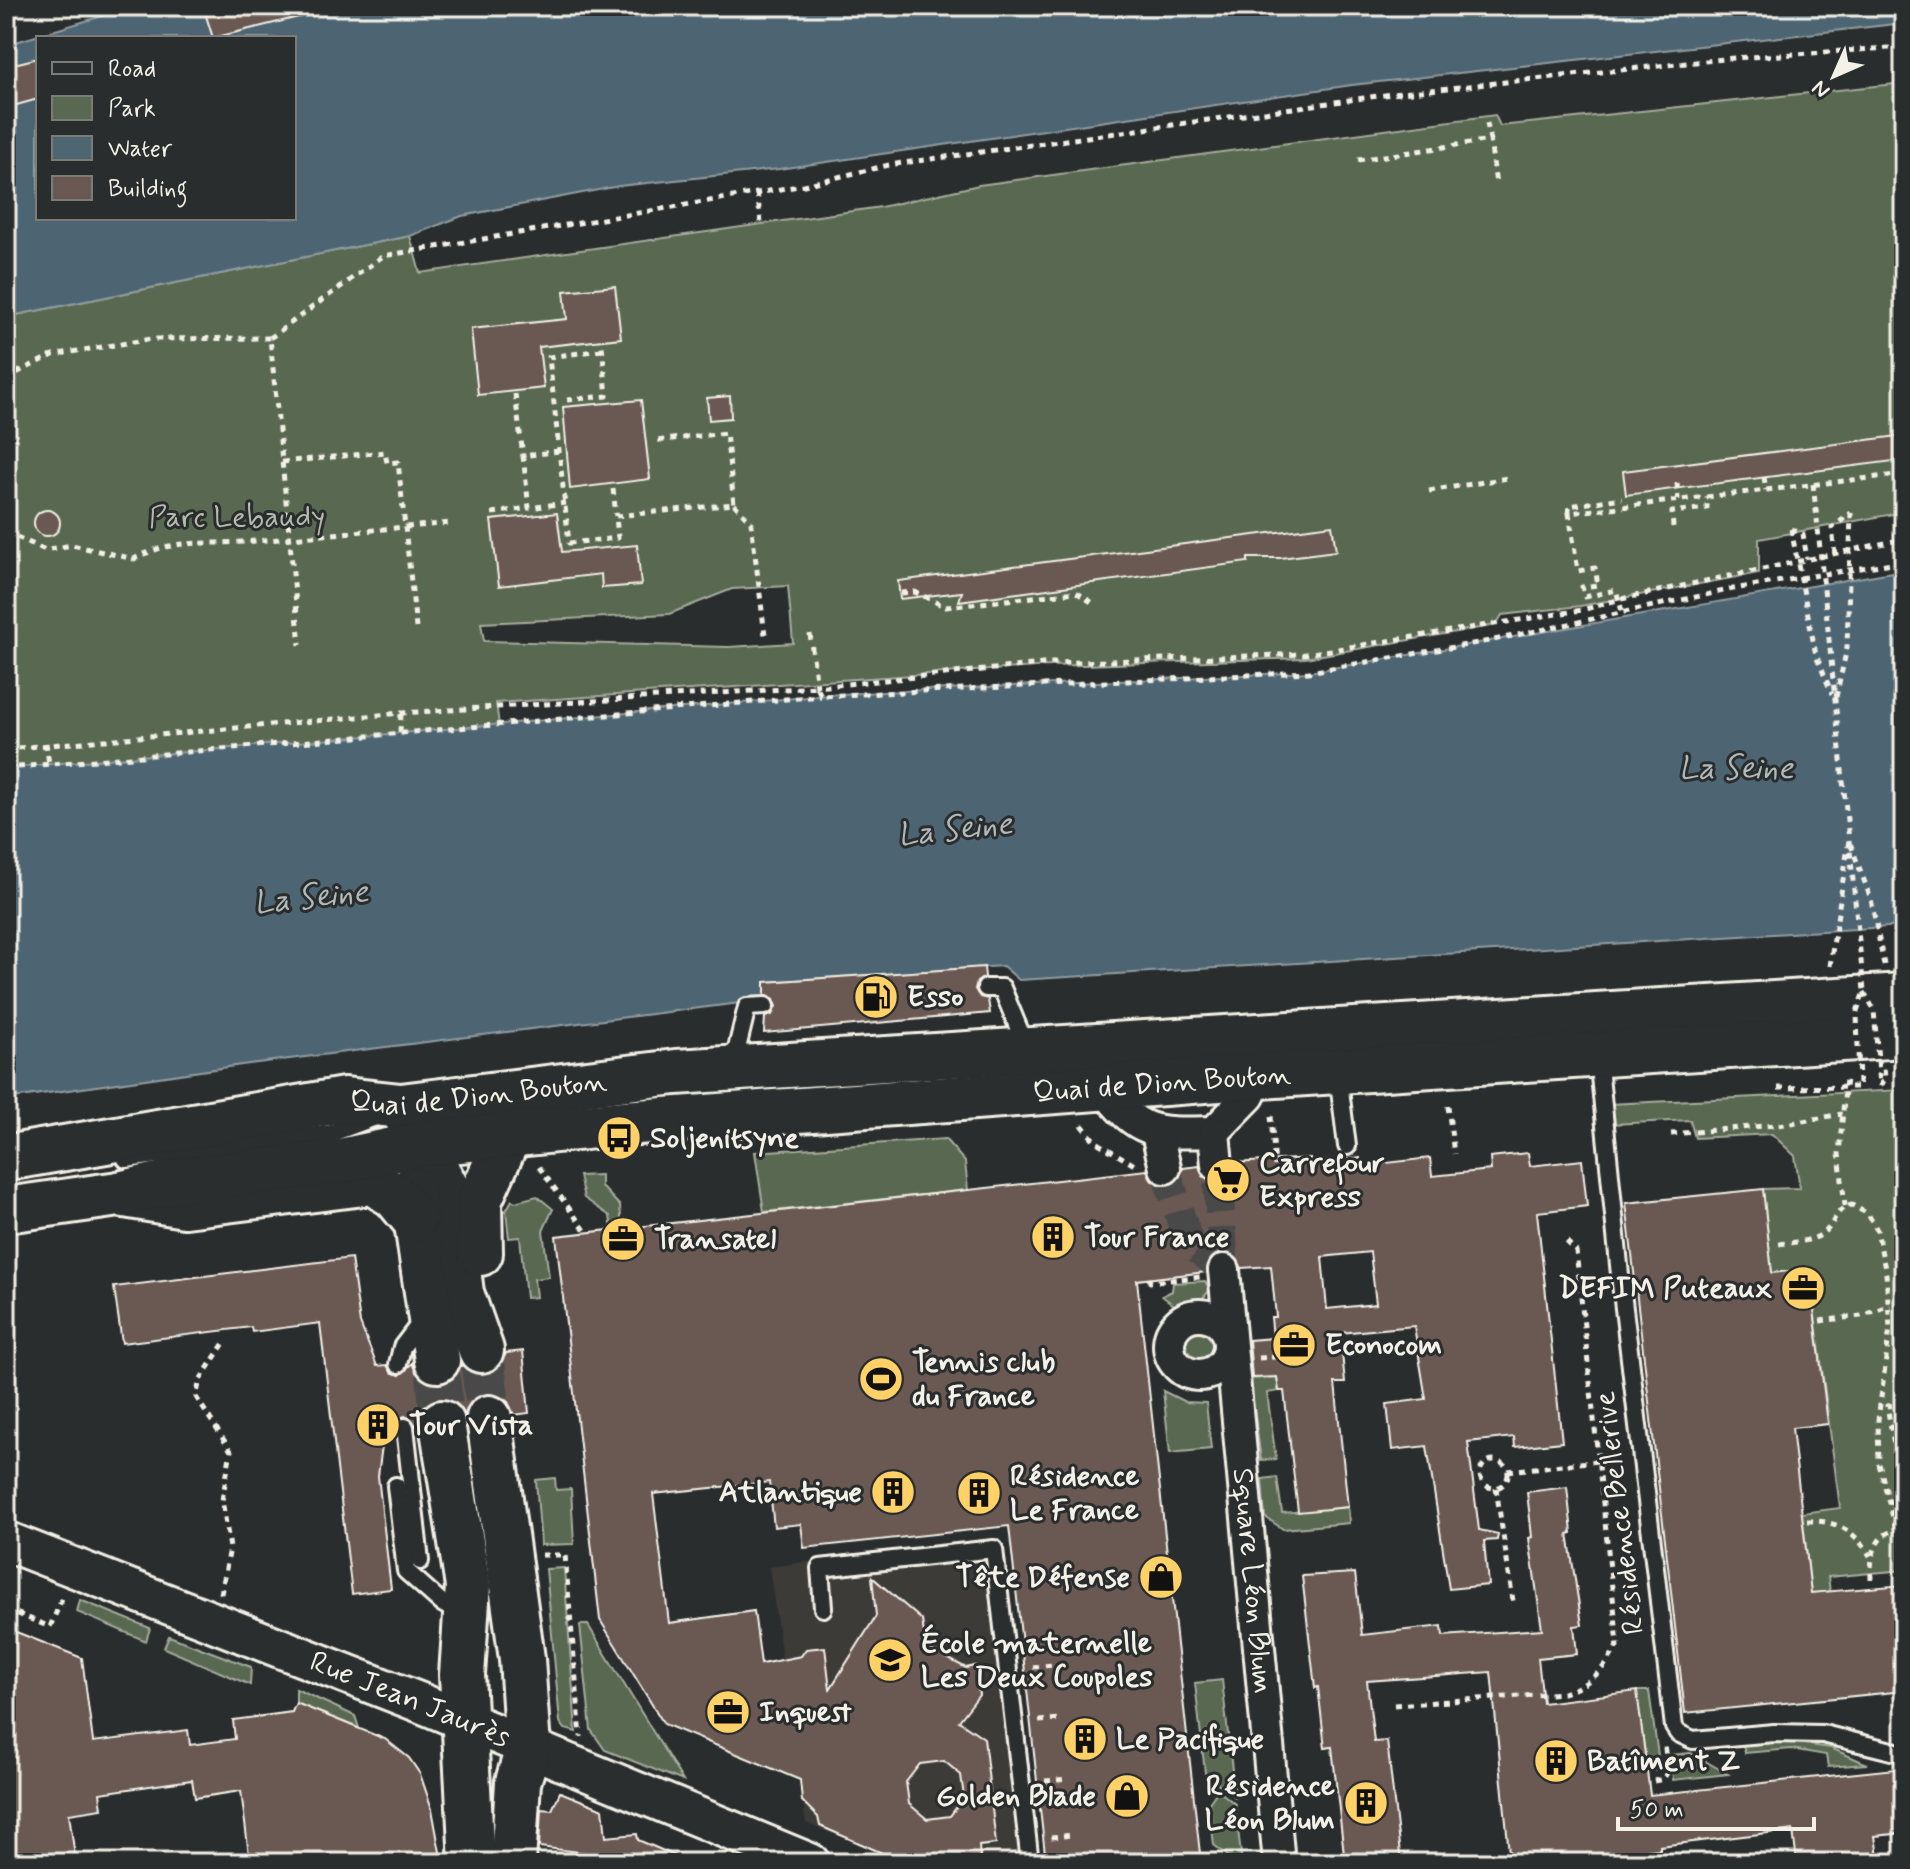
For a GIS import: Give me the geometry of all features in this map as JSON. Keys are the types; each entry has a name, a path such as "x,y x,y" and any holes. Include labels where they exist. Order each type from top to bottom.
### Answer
{"main road":[{"name":"Quai de Dion Bouton","path":"10,1179 345,1100 401,1106 732,1069 953,1057 1884,984"},
{"name":"Quai de Dion Bouton","path":"10,1179 116,1177 181,1180 346,1160 421,1144 624,1123 1105,1089 1265,1096 1338,1072 1598,1056 1894,1049"},
{"name":"Quai de Dion Bouton","path":"421,1144 434,1125 452,1117 862,1078 953,1057"},
{"path":"401,1106 448,1191 461,1293 481,1352 484,1291 477,1210 509,1135"},
{"path":"418,1362 429,1313 414,1219 412,1179 421,1144"},
{"path":"116,1177 185,1205 372,1182 395,1196 414,1219"},
{"path":"489,1418 522,1659 528,1749 518,1782 513,1863"},
{"path":"430,1446 496,1467"},
{"path":"430,1446 468,1586 462,1675 472,1863"},
{"path":"468,1617 488,1679 496,1722 512,1740 528,1749"},
{"path":"464,1724 484,1742 495,1767 495,1863"}],"street":[{"path":"1105,1089 1123,1112 1157,1133 1214,1132 1249,1096 1265,1096"},
{"path":"1214,1132 1217,1165"},
{"path":"1154,1169 1157,1133"},
{"name":"Square Léon Blum","path":"1225,1272 1229,1346 1279,1863"},
{"name":"Rue Jean Jaurès","path":"6,1541 421,1703 464,1724 810,1863"}],"lane":[{"path":"986,988 1002,988 1028,1050"},
{"path":"732,1069 747,1007 765,1006"},
{"name":"Résidence Bellerive","path":"1598,1056 1671,1716 1678,1733"},
{"path":"1338,1072 1347,1146"},
{"path":"116,1177 332,1133 358,1126 401,1106"},
{"path":"420,1561 430,1446"},
{"path":"396,1486 406,1571 442,1603 468,1617"},
{"path":"823,1608 820,1568 994,1549 1030,1863"},
{"path":"1678,1733 1693,1740 1774,1733 1823,1734 1904,1754"}],"path":[{"path":"6,378 53,355 151,339 270,338 383,256 757,193 889,165 1392,94 1734,58 1904,47"},
{"path":"1487,123 1496,184"},
{"path":"1358,160 1490,140"},
{"path":"757,193 761,222"},
{"path":"270,338 300,645"},
{"path":"567,400 607,396 602,348 549,357 569,543 618,538 613,489"},
{"path":"515,394 529,508"},
{"path":"655,441 726,433 734,504 751,522 765,635"},
{"path":"523,456 559,451"},
{"path":"282,462 385,452 387,463 398,462 416,628"},
{"path":"1569,513 1904,474"},
{"path":"1764,477 1766,490"},
{"path":"1429,491 1508,478"},
{"path":"1677,483 1678,500"},
{"path":"1813,484 1849,840 1884,984"},
{"path":"1673,527 1672,512 1707,508 1707,497"},
{"path":"1622,498 1569,506 1578,571 1595,568 1598,585 1582,587 1585,597 1616,590 1622,611"},
{"path":"492,513 565,503"},
{"path":"616,516 734,504"},
{"path":"1835,554 1832,528 1851,513 1847,648 1835,702"},
{"path":"6,532 45,550 72,545 134,559 158,546 190,542 240,543 452,523"},
{"path":"1807,559 1803,534 1791,529 1816,655 1835,702"},
{"path":"6,749 401,713 817,687 1052,663 1306,654 1582,610 1904,539"},
{"path":"6,768 821,696 1309,672 1489,641 1719,592 1904,561"},
{"path":"1716,578 1719,592"},
{"path":"901,593 915,592 946,607 1076,592 1096,605"},
{"path":"810,634 821,696"},
{"path":"400,732 401,713"},
{"path":"46,743 49,764"},
{"path":"1830,969 1849,840"},
{"path":"1849,840 1871,899 1884,984 1874,1010 1880,1086 1894,1049"},
{"path":"1778,1078 1778,1088 1859,1087 1857,1012 1884,984"},
{"path":"1779,1244 1811,1239 1825,1232 1845,1206 1839,1154 1846,1078"},
{"path":"1265,1096 1275,1166"},
{"path":"1448,1106 1454,1154"},
{"path":"1671,1134 1786,1124 1842,1114"},
{"path":"1082,1125 1095,1141 1154,1169"},
{"path":"539,1167 587,1233"},
{"path":"1845,1206 1852,1205 1868,1214 1877,1230 1890,1305 1889,1350 1878,1420 1886,1498 1896,1529"},
{"path":"1394,1705 1563,1693 1584,1687 1599,1673 1618,1644 1576,1251 1564,1239"},
{"path":"1149,1278 1150,1282 1225,1272"},
{"path":"1820,1321 1861,1316 1890,1305"},
{"path":"215,1622 230,1548 222,1500 231,1451 196,1397 200,1380 224,1343"},
{"path":"1904,1404 1887,1406 1904,1499"},
{"path":"1879,1448 1893,1445"},
{"path":"1490,1460 1499,1461 1508,1471 1507,1480 1496,1488 1484,1483 1480,1475 1483,1466 1490,1460"},
{"path":"1508,1471 1598,1461"},
{"path":"1496,1488 1513,1601"},
{"path":"1807,1521 1837,1523 1862,1542 1870,1556 1871,1579"},
{"path":"1870,1556 1877,1543 1896,1529 1904,1530"},
{"path":"1862,1542 1877,1543"},
{"path":"534,1555 565,1555 582,1743"},
{"path":"6,1609 50,1627 66,1589"},
{"path":"1033,1667 1054,1665"},
{"path":"1039,1721 1059,1719"},
{"path":"1654,1781 1663,1779 1667,1773 1665,1746 1678,1733"},
{"path":"1045,1781 1068,1779"},
{"path":"1051,1837 1073,1835"}],"shaded area":[{"name":"École maternelle Les Deux Coupoles","path":"984,1538 1019,1863 906,1863 806,1823 769,1567"}],"green space":[{"name":"Parc Lebaudy","path":"1904,83 1904,512 1759,539 1759,573 1580,606 1502,615 1496,625 1305,658 1051,666 496,703 499,725 6,768 6,317 410,236 420,273 881,207 979,185 1495,115 1500,126","holes":["788,586 793,643 729,647 484,641 481,623 669,614 732,589"]},
{"path":"1903,1090 1904,1570 1828,1577 1830,1592 1811,1593 1802,1513 1840,1508 1809,1269 1772,1273 1763,1189 1800,1188 1795,1156 1772,1134 1695,1138 1690,1120 1612,1124 1608,1104"},
{"path":"945,1139 965,1162 968,1190 764,1212 755,1152"},
{"path":"601,1175 601,1186 620,1206 622,1228 612,1230 610,1216 584,1198 579,1176"},
{"path":"537,1196 553,1209 543,1231 549,1277 534,1279 536,1297 526,1298 520,1237 509,1238 506,1211 512,1200 515,1202"},
{"path":"1205,1281 1210,1290 1202,1299 1174,1305 1162,1296 1172,1291 1173,1283"},
{"path":"1200,1325 1212,1330 1217,1342 1212,1354 1200,1359 1188,1354 1183,1342 1188,1330"},
{"path":"1277,1377 1279,1391 1267,1393 1276,1459 1261,1460 1250,1379"},
{"path":"1163,1391 1185,1402 1206,1403 1211,1449 1170,1453"},
{"path":"1277,1477 1282,1513 1348,1507 1349,1523 1283,1529 1265,1517 1262,1479"},
{"path":"555,1478 556,1490 571,1489 574,1544 541,1545 536,1480"},
{"path":"564,1568 576,1732 565,1729 560,1722 546,1569"},
{"path":"80,1600 150,1628 146,1641 77,1612"},
{"path":"580,1625 588,1625 683,1781 605,1750 591,1730"},
{"path":"169,1636 251,1667 250,1685 164,1648"},
{"path":"1222,1680 1235,1797 1205,1773 1195,1683"},
{"path":"296,1689 355,1716 359,1728 296,1703"},
{"path":"1637,1691 1649,1691 1660,1770 1647,1771"},
{"path":"1789,1742 1831,1748 1867,1764 1828,1767 1826,1755 1791,1749 1745,1753 1743,1745"},
{"path":"1691,1753 1728,1774 1673,1780 1671,1755"},
{"path":"1218,1790 1235,1804 1242,1863 1225,1863 1229,1857 1214,1845 1209,1803"}],"water":[{"path":"135,6 1904,6 1904,23 1352,85 779,169 619,186 462,216 410,236 6,317 6,45"},
{"name":"La Seine","path":"1904,570 1904,926 1019,980 1003,966 766,982 764,1000 249,1064 6,1099 6,768 840,694 1309,672"}],"building":[{"path":"203,6 314,6 315,13 212,36"},
{"path":"36,58 36,100 6,108 6,66"},
{"path":"615,286 621,338 539,347 544,388 478,395 471,329 567,319 564,291"},
{"path":"730,396 731,418 709,420 707,398"},
{"path":"641,400 650,479 570,489 563,407"},
{"path":"1898,436 1902,460 1626,495 1623,471"},
{"path":"47,510 56,514 60,523 56,532 47,536 38,532 34,523 38,514"},
{"path":"557,513 562,552 637,545 641,585 602,588 601,574 499,586 491,520"},
{"path":"1332,525 1336,551 1280,558 1248,558 1248,562 959,601 962,592 900,599 898,581"},
{"name":"Esso","path":"984,967 985,977 977,982 975,989 980,997 988,999 990,1013 764,1033 765,1017 772,1015 776,1006 774,999 765,995 765,982"},
{"path":"1528,1153 1530,1166 1582,1160 1587,1206 1537,1212 1562,1442 1515,1447 1514,1437 1468,1442 1479,1530 1498,1534 1497,1540 1484,1541 1488,1585 1449,1589 1427,1446 1392,1450 1387,1404 1426,1399 1414,1326 1340,1333 1345,1383 1335,1383 1348,1507 1298,1512 1284,1391 1279,1391 1277,1377 1252,1378 1249,1340 1273,1338 1271,1317 1276,1317 1271,1266 1242,1268 1232,1254 1222,1252 1208,1262 1206,1272 1137,1280 1201,1863 1046,1863 1009,1526 804,1548 801,1524 774,1527 769,1482 653,1494 669,1623 754,1611 761,1664 801,1656 806,1649 825,1647 830,1689 876,1616 872,1577 922,1620 926,1647 966,1668 975,1666 979,1695 959,1721 984,1738 996,1844 979,1846 980,1857 969,1858 970,1863 905,1863 820,1826 818,1817 802,1801 800,1780 664,1724 600,1620 556,1236 1147,1170 1152,1181 1168,1186 1178,1181 1183,1168 1199,1166 1203,1176 1218,1183 1228,1179 1235,1163 1310,1158 1310,1163 1360,1158 1361,1166 1430,1158 1432,1176 1491,1170 1490,1157","holes":["1370,1252 1376,1304 1327,1309 1322,1257","944,1761 961,1775 964,1797 950,1816 927,1819 909,1804 906,1782 920,1764"]},
{"path":"1763,1189 1772,1273 1809,1269 1828,1424 1792,1428 1811,1593 1904,1585 1904,1691 1685,1713 1626,1203"},
{"name":"Tour Vista","path":"351,1258 360,1323 377,1366 387,1365 391,1372 400,1375 412,1363 418,1376 440,1385 453,1379 461,1364 476,1374 489,1374 500,1366 506,1353 523,1351 529,1413 514,1415 508,1402 498,1395 486,1393 474,1398 465,1415 452,1400 439,1398 426,1404 418,1415 417,1426 405,1416 398,1419 394,1428 384,1430 378,1476 391,1589 352,1594 320,1323 252,1332 251,1327 122,1343 114,1287"},
{"path":"1567,1487 1572,1533 1568,1534 1582,1625 1574,1626 1577,1654 1538,1658 1543,1703 1637,1691 1650,1795 1904,1768 1904,1833 1875,1836 1879,1863 1797,1863 1793,1830 1660,1846 1660,1849 1634,1852 1635,1863 1510,1863 1491,1672 1367,1681 1374,1742 1387,1741 1401,1863 1345,1863 1332,1747 1325,1748 1302,1576 1355,1573 1362,1635 1442,1626 1443,1636 1542,1629 1529,1538 1532,1537 1527,1492"},
{"path":"6,1628 82,1658 93,1742 188,1730 190,1745 235,1739 233,1720 292,1712 296,1703 385,1739 409,1758 420,1774 432,1809 442,1863 250,1863 241,1791 195,1798 192,1780 100,1793 102,1809 69,1814 76,1863 6,1863"},
{"path":"560,1792 603,1809 606,1837 637,1834 638,1840 692,1863 609,1863 608,1856 539,1847 541,1809 552,1810"}],"tunnel":[{"path":"1165,1168 1188,1241 1224,1270 1217,1165"},
{"path":"482,1355 489,1418"},
{"path":"437,1360 442,1423"}],"place":[{"name":"Esso","path":"876,997"},
{"name":"Soljenitsyne","path":"619,1138"},
{"name":"Carrefour Express","path":"1228,1180"},
{"name":"Tour France","path":"1053,1237"},
{"name":"Transatel","path":"623,1239"},
{"name":"DEFIM Puteaux","path":"1803,1288"},
{"name":"Econocom","path":"1294,1345"},
{"name":"Tennis club du France","path":"881,1379"},
{"name":"Tour Vista","path":"378,1425"},
{"name":"Atlantique","path":"893,1492"},
{"name":"Résidence Le France","path":"979,1493"},
{"name":"Tête Défense","path":"1161,1577"},
{"name":"École maternelle Les Deux Coupoles","path":"890,1660"},
{"name":"Inquest","path":"728,1712"},
{"name":"Le Pacifique","path":"1085,1739"},
{"name":"Batîment Z","path":"1556,1761"},
{"name":"Golden Blade","path":"1127,1796"},
{"name":"Résidence Léon Blum","path":"1366,1803"}]}
